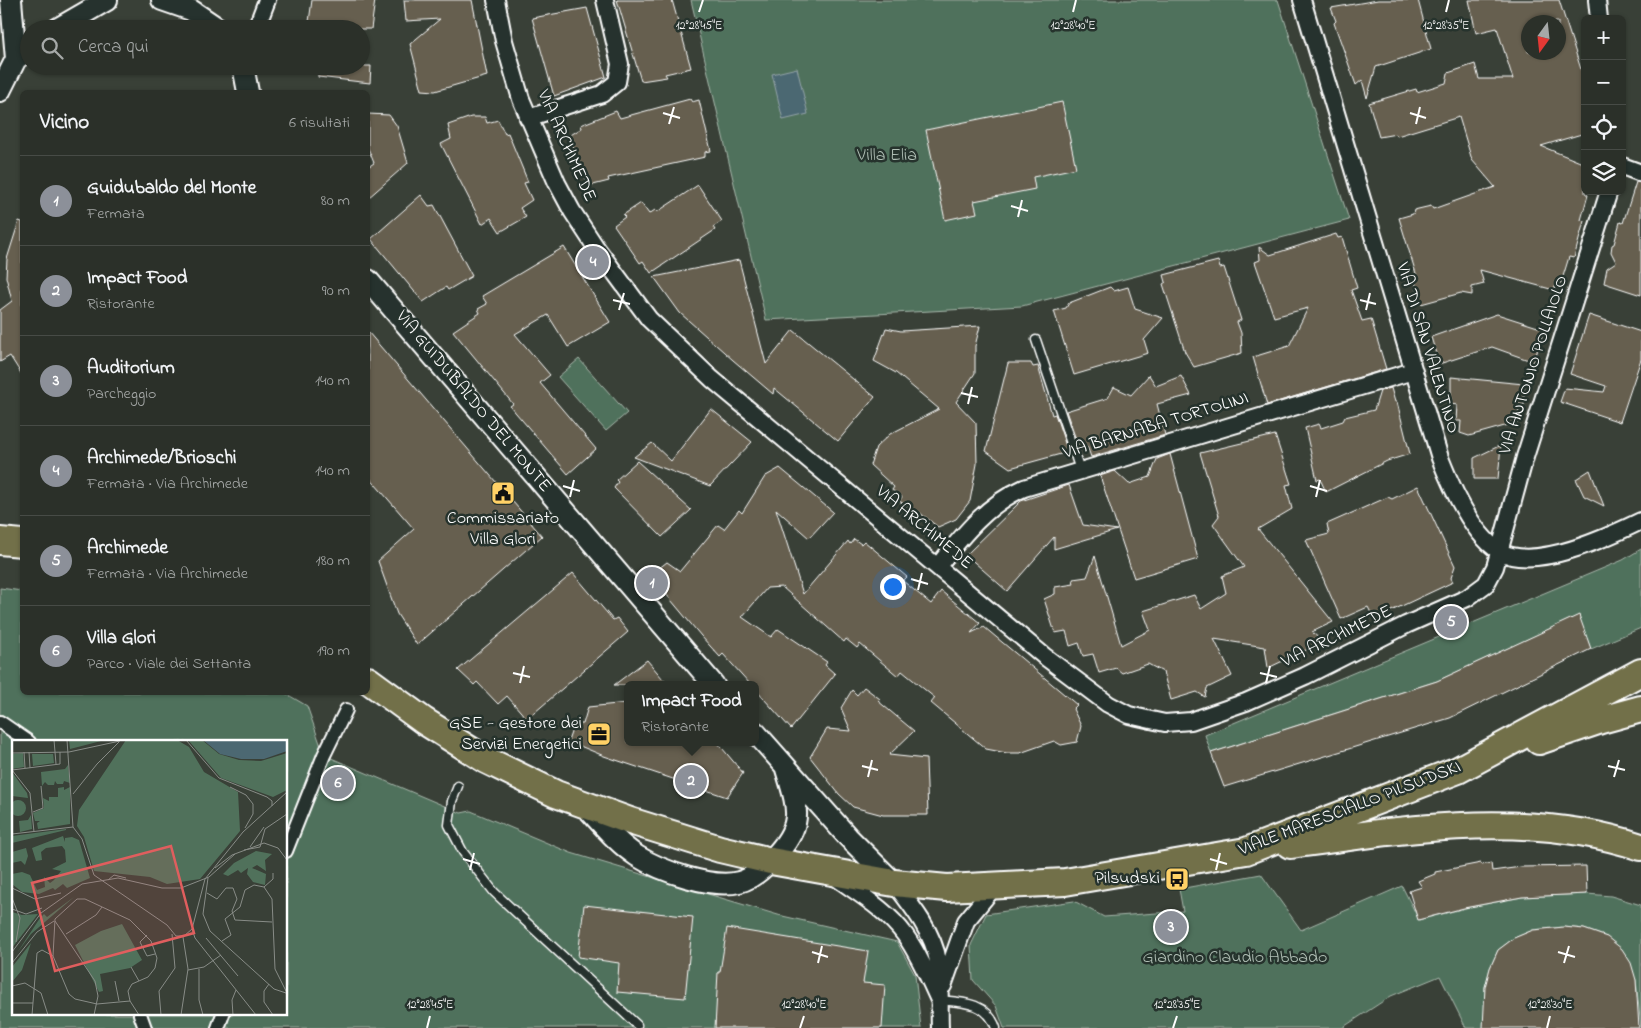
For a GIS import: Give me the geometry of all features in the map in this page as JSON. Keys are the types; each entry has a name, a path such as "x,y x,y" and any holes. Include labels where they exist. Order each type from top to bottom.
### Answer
{"main road":[{"path":"0,542 20,543"},
{"name":"VIALE MARESCIALLO PILSUDSKI","path":"370,681 424,721 480,757 524,780 584,804 675,836 771,860 894,883 947,888 994,887 1093,878 1246,851 1458,770 1641,672"},
{"path":"1458,770 1600,720 1641,709"},
{"path":"1246,851 1375,832 1432,826 1548,828 1589,834 1641,847"}],"street":[{"path":"11,0 20,45"},
{"path":"73,20 107,0"},
{"path":"162,0 191,10 206,20"},
{"path":"259,20 267,0"},
{"name":"VIA ARCHIMEDE","path":"496,0 504,41 528,118 542,151 572,211 614,274 650,319 718,384 1044,656 1108,704 1139,718 1165,723 1183,723 1200,719 1264,694 1406,625 1467,598 1486,584 1499,551"},
{"path":"528,118 602,94 617,82 620,64 605,0"},
{"name":"VIA DI SAN VALENTINO","path":"1302,0 1440,458 1454,491 1484,536 1499,551"},
{"path":"1597,0 1599,15"},
{"path":"0,91 20,58"},
{"path":"245,75 248,90"},
{"path":"1626,167 1641,173"},
{"name":"VIA ANTONIO POLLAIOLO","path":"1499,551 1525,457 1608,195"},
{"name":"VIA GUIDUBALDO DEL MONTE","path":"370,282 711,681"},
{"name":"VIA BARNABA TORTOLINI","path":"938,566 974,524 1002,498 1030,485 1413,371"},
{"path":"1499,551 1522,557 1548,555 1601,539 1641,521"},
{"path":"288,846 324,755 346,710"},
{"path":"0,722 26,740"},
{"path":"759,737 894,883 915,912 931,939 938,960 940,1028"},
{"path":"771,860 786,845 797,823 797,808 786,768"},
{"name":"VIALE MARESCIALLO PILSUDSKI","path":"584,804 616,839 638,856 656,866 686,876 727,884 741,882 754,875 771,860"},
{"path":"826,871 876,906 900,929 913,949 939,1000"},
{"path":"939,1000 953,953 966,921 994,887"},
{"path":"141,1016 145,1028"},
{"path":"218,1028 222,1016"}],"lane":[{"path":"1036,340 1080,470"},
{"path":"458,786 452,801 449,825 463,852 494,892 637,1025"},
{"path":"939,1000 973,1004 991,1016 996,1028"}],"green space":[{"name":"Villa Elia","path":"691,0 1278,0 1349,220 1022,306 766,320"},
{"path":"579,359 627,413 606,431 558,377"},
{"path":"1641,549 1641,628 1591,649 1578,616 1437,681 1211,753 1205,735 1623,560"},
{"path":"0,588 20,591 20,695 288,695 307,706 324,755 461,813 471,811 571,853 778,915 897,942 915,975 921,1028 0,1028"},
{"name":"Giardino Claudio Abbado","path":"1261,874 1301,930 1402,886 1419,920 1465,908 1522,897 1587,894 1611,896 1641,905 1641,1028 1636,980 1607,937 1584,929 1564,927 1533,930 1514,938 1498,950 1490,968 1485,987 1485,1028 1466,1028 1440,976 1391,996 1342,1028 1004,1028 996,1006 973,980 971,945 986,914 1074,901 1104,917 1183,911 1179,889"}],"water":[{"path":"797,68 808,114 783,120 772,74"}],"building":[{"path":"312,0 375,0 371,29 370,20 309,20"},
{"path":"404,0 472,0 487,76 435,91 422,90 410,44 440,19 406,21"},
{"path":"617,0 672,0 691,68 665,74 667,77 641,81"},
{"path":"1378,0 1418,0 1431,49 1376,67 1367,98 1362,80 1356,85 1334,23 1336,21 1331,8"},
{"path":"1469,0 1559,0 1564,15 1521,15 1521,60 1566,60 1566,22 1581,69 1581,134 1541,146 1581,162 1581,195 1588,195 1581,220 1584,221 1574,258 1569,257 1561,283 1557,282 1554,290 1480,270 1484,284 1472,287 1472,295 1461,293 1421,304 1415,281 1418,280 1399,218 1413,214 1414,210 1431,206 1433,209 1495,187 1472,160 1459,117 1397,136 1396,134 1379,137 1369,103 1416,89 1417,92 1446,83 1448,73 1475,64 1479,79 1513,79 1497,28 1476,33"},
{"path":"587,8 606,77 554,96 532,18"},
{"path":"371,66 370,83 318,77 318,75 370,75"},
{"path":"690,99 692,102 699,100 711,151 705,152 705,157 608,178 609,181 589,186 569,136 582,128 581,125 616,111 620,118"},
{"path":"1062,102 1076,168 1033,177 1035,189 974,201 977,213 945,220 926,130"},
{"path":"370,114 389,115 397,126 408,163 370,196 370,166 374,163 370,153"},
{"path":"471,117 485,117 487,123 498,120 505,134 508,133 528,182 524,183 532,200 520,208 526,217 500,232 491,218 482,224 441,144 451,139 448,125"},
{"path":"1636,182 1641,183 1641,295 1604,283 1607,268 1616,262 1611,252 1612,245 1614,244 1620,222 1623,223"},
{"path":"698,185 722,221 713,227 715,230 651,273 643,261 640,263 614,225 625,217 623,215 641,203 649,214 655,210 657,212"},
{"path":"421,195 429,206 434,205 472,276 448,290 446,287 423,302 371,239"},
{"path":"19,221 20,372 10,356 0,362 0,310 12,301 6,277 7,259"},
{"path":"1336,234 1338,238 1342,237 1357,288 1351,290 1362,321 1371,319 1386,369 1267,405 1253,357 1289,346 1308,308 1274,317 1255,262 1260,260 1259,247 1270,255"},
{"path":"564,247 610,322 568,347 548,315 515,334 550,375 540,383 596,449 568,474 510,406 513,404 453,331 480,313 478,309 487,304 482,296"},
{"path":"739,260 766,364 793,330 875,397 838,441 774,388 773,394 680,313 654,277"},
{"path":"1218,261 1220,268 1224,267 1241,320 1237,322 1241,333 1242,353 1194,367 1185,352 1163,284 1166,282 1164,275"},
{"path":"1110,287 1114,291 1128,287 1135,309 1163,318 1144,340 1148,353 1074,375 1054,311 1066,308 1069,303"},
{"path":"1497,314 1544,329 1534,362 1492,347 1439,364 1431,337"},
{"path":"1589,315 1641,332 1641,359 1620,422 1560,402 1565,388 1604,392 1606,386 1570,374"},
{"path":"980,326 975,346 975,373 956,402 976,423 977,464 970,501 956,519 938,527 920,513 899,501 902,497 892,490 894,487 870,465 876,447 890,434 939,409 896,373 874,361 886,328 901,331"},
{"path":"370,334 542,536 417,645 397,614 378,561 414,529 370,478"},
{"path":"1008,363 1031,363 1033,367 1038,366 1052,415 1055,414 1068,452 1010,468 986,451"},
{"path":"1149,375 1156,386 1181,376 1191,395 1157,404 1165,435 1091,457 1087,446 1079,448 1066,411 1108,398 1114,387 1131,395"},
{"path":"1451,377 1524,384 1524,405 1518,404 1519,422 1469,436 1460,433 1461,421 1456,421 1457,405 1451,404"},
{"path":"1391,388 1395,402 1397,402 1410,454 1387,461 1326,492 1320,479 1317,480 1305,428 1319,424 1321,428 1343,421 1345,417 1374,410 1380,391"},
{"path":"711,409 752,442 710,486 634,457 652,443 671,461"},
{"path":"1275,435 1291,484 1286,485 1292,509 1258,529 1333,622 1312,632 1323,642 1268,668 1265,647 1214,639 1232,676 1207,688 1205,697 1197,692 1171,700 1163,672 1148,664 1122,673 1116,668 1099,673 1093,654 1083,656 1079,643 1070,646 1066,631 1055,633 1044,599 1055,594 1055,587 1074,584 1073,579 1087,577 1095,556 1121,645 1150,630 1143,611 1194,595 1201,609 1226,593 1222,576 1244,567 1213,524 1219,516 1200,453"},
{"path":"1501,445 1498,479 1474,479 1474,458"},
{"path":"1170,454 1198,559 1134,578 1100,476 1115,471 1129,484 1150,477 1157,459"},
{"path":"637,461 691,510 662,537 614,488 618,482 616,480"},
{"path":"780,468 833,512 809,538 776,509 803,594 848,541 850,544 854,539 861,544 864,541 907,577 903,581 931,604 941,591 980,623 971,633 984,627 1077,705 1073,709 1081,726 1077,742 1061,745 1054,741 1020,753 1007,753 986,749 931,703 935,698 902,671 898,676 860,644 857,648 846,639 844,642 782,587 767,588 742,617 771,637 778,629 827,662 825,665 835,674 791,729 759,693 759,681 747,681 723,654 720,657 656,582 660,577 654,572 667,562 680,571 718,525 724,529 739,510 742,513 766,476"},
{"path":"1590,470 1604,506 1584,496 1576,479"},
{"path":"1069,485 1083,525 1117,530 1054,549 1054,537 1007,591 966,555 1021,501"},
{"path":"1418,486 1455,566 1451,578 1453,582 1374,619 1368,607 1341,619 1306,540 1329,534 1327,524 1388,497 1392,499"},
{"path":"573,573 613,620 617,618 628,632 527,719 507,696 498,704 477,682 474,685 458,670"},
{"path":"1579,615 1591,649 1450,718 1224,787 1211,753 1437,681"},
{"path":"647,660 665,681 624,681 624,685 614,685"},
{"path":"864,687 880,699 878,701 914,731 889,755 926,759 928,815 883,815 853,807 839,794 810,757 827,729 851,731 841,708 852,690 857,695"},
{"name":"GSE - Gestore dei Servizi Energetici","path":"624,703 624,746 720,746 743,773 727,797 604,756 568,741 574,724 583,724 588,707"},
{"path":"1481,863 1482,865 1491,863 1492,871 1521,867 1586,866 1587,894 1522,897 1464,908 1418,920 1409,891 1422,887 1418,881 1435,874 1435,872"},
{"path":"584,905 693,917 685,998 617,992 619,963 578,957"},
{"path":"1564,927 1584,929 1607,937 1622,949 1631,963 1636,980 1639,1028 1483,1028 1485,987 1490,968 1498,950 1514,938 1533,930"},
{"path":"727,928 868,951 863,983 885,985 882,1028 715,1028 718,972 720,972"}],"place":[{"name":"Archimede/Brioschi","path":"593,262"},
{"name":"Commissariato Villa Glori","path":"503,493"},
{"name":"Guidubaldo del Monte","path":"652,583"},
{"name":"Archimede","path":"1451,622"},
{"name":"GSE - Gestore dei Servizi Energetici","path":"599,734"},
{"name":"Impact Food","path":"691,781"},
{"name":"Villa Glori","path":"338,783"},
{"name":"Pilsudski","path":"1177,879"},
{"name":"Auditorium","path":"1171,927"}]}
